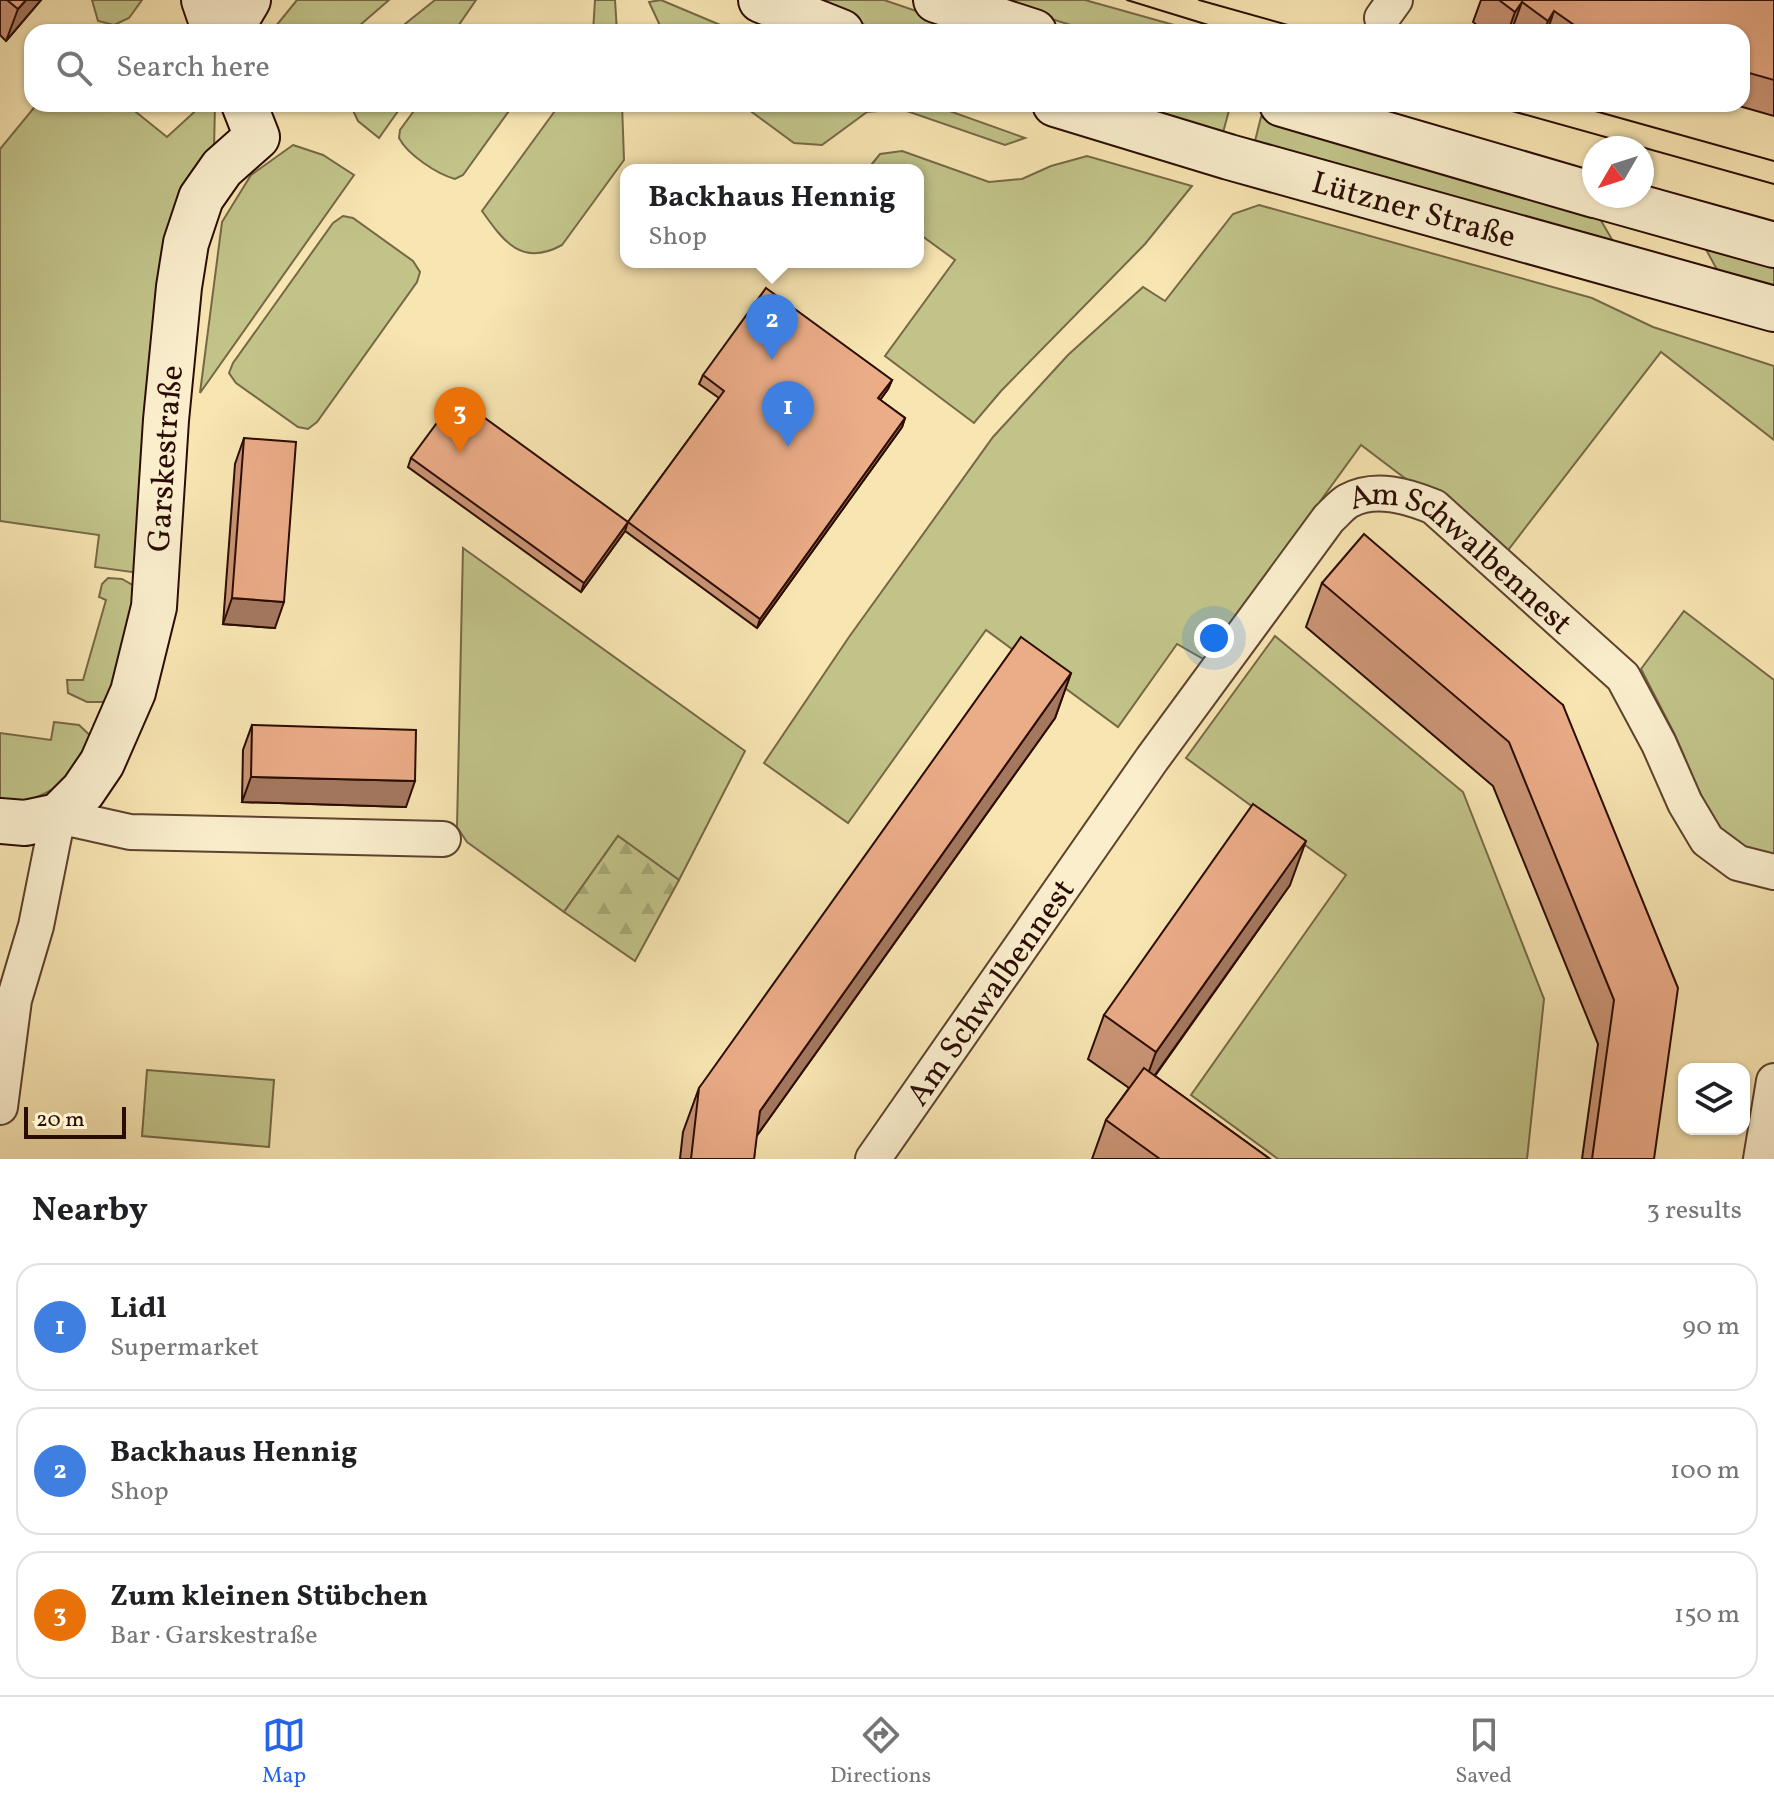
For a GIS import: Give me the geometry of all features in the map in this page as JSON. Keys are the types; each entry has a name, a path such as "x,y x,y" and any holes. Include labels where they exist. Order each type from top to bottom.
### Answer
{"main road":[{"path":"204,0 212,24"},
{"path":"234,24 248,0"},
{"path":"761,0 821,24"},
{"path":"936,0 1010,24"},
{"name":"Garskestraße","path":"58,816 83,791 102,763 133,692 154,607 166,420 186,243 201,198 222,168 257,137 247,112"},
{"name":"Lützner Straße","path":"1081,112 1229,157 1774,309"},
{"name":"Lützner Straße","path":"1310,112 1582,191"},
{"name":"Lützner Straße","path":"1642,208 1774,245"},
{"path":"0,821 25,823 58,816"}],"street":[{"name":"Am Schwalbennest","path":"873,1159 1152,759 1329,518 1349,501 1375,494 1408,495 1434,507 1623,677 1659,744 1685,803 1707,840 1738,863 1774,872"},
{"path":"0,1107 14,1000 36,926 58,816 130,832 443,839"},
{"path":"1761,1159 1774,1081"}],"green space":[{"path":"92,0 142,0 129,18 116,24 98,21"},
{"path":"297,0 389,0 361,24 278,24"},
{"path":"435,0 476,0 460,24 405,24"},
{"path":"595,0 615,0 616,24 594,24"},
{"path":"661,0 718,24 659,24 649,2"},
{"path":"800,0 884,0 954,24 862,24"},
{"path":"991,0 1085,0 1170,24 1068,24"},
{"path":"30,112 136,112 167,137 194,112 215,112 214,150 139,573 95,567 99,535 0,521 0,149"},
{"path":"354,112 397,112 379,138 358,121"},
{"path":"413,112 508,112 463,175 455,179 440,173 409,151 399,138 400,130"},
{"path":"554,112 622,112 624,160 562,245 536,253 515,248 482,211"},
{"path":"752,112 867,112 822,145 794,143"},
{"path":"910,112 952,112 1025,138 1005,145"},
{"path":"1139,112 1229,112 1222,136"},
{"path":"1261,117 1596,212 1617,248 1254,145"},
{"path":"293,145 323,155 354,175 200,393 222,222 251,175"},
{"path":"902,151 989,182 1022,179 1051,166 1087,156 1192,186 1145,244 1001,391 974,423 885,356 955,260 924,237 924,164 872,164 880,154"},
{"path":"1259,205 1592,298 1653,327 1774,366 1774,440 1661,352 1505,554 1361,445 1205,660 1177,644 1118,727 986,630 848,823 764,763 849,637 993,437 1068,355 1143,287 1165,301 1233,214"},
{"path":"343,216 353,218 413,261 420,272 417,282 317,422 308,429 298,427 236,383 229,373 233,363 333,223"},
{"path":"1702,242 1774,262 1774,291 1721,277"},
{"path":"463,548 745,751 679,880 618,836 564,912 467,842 457,827"},
{"path":"108,578 122,579 136,587 112,693 103,702 87,702 68,693 67,680 83,680 106,600 99,597 102,584"},
{"path":"1684,611 1774,680 1774,856 1741,848 1712,821 1675,735 1641,669"},
{"path":"1275,636 1463,792 1544,999 1527,1159 1278,1159 1191,1095 1346,875 1186,758"},
{"path":"54,722 79,725 97,742 77,769 56,787 0,809 0,733 51,740"},
{"path":"618,836 679,880 635,961 564,912"},
{"path":"147,1070 274,1080 269,1147 142,1136"}],"building":[{"path":"7,0 26,0 18,9"},
{"path":"1499,0 1774,0 1774,80 1750,73 1750,24 1573,24 1554,11 1548,21 1522,2 1515,12"},
{"path":"766,288 892,380 878,398 905,418 760,619 628,522 724,391 703,375"},
{"path":"456,397 628,522 584,583 411,458"},
{"path":"244,438 296,442 284,602 232,598"},
{"path":"1364,534 1563,705 1678,988 1654,1159 1592,1159 1614,1000 1509,742 1322,583"},
{"path":"1021,637 1071,673 760,1111 754,1159 691,1159 699,1088"},
{"path":"252,725 416,730 415,781 251,777"},
{"path":"1253,804 1306,841 1156,1052 1104,1015"},
{"path":"1144,1068 1270,1159 1160,1159 1106,1120"}],"tram line":[{"path":"1127,0 1205,24"},
{"path":"1199,0 1284,24"},
{"path":"1516,112 1774,184"},
{"path":"1599,112 1774,161"}],"place":[{"name":"Backhaus Hennig","path":"772,360"},
{"name":"Lidl","path":"788,447"},
{"name":"Zum kleinen Stübchen","path":"460,453"}]}
